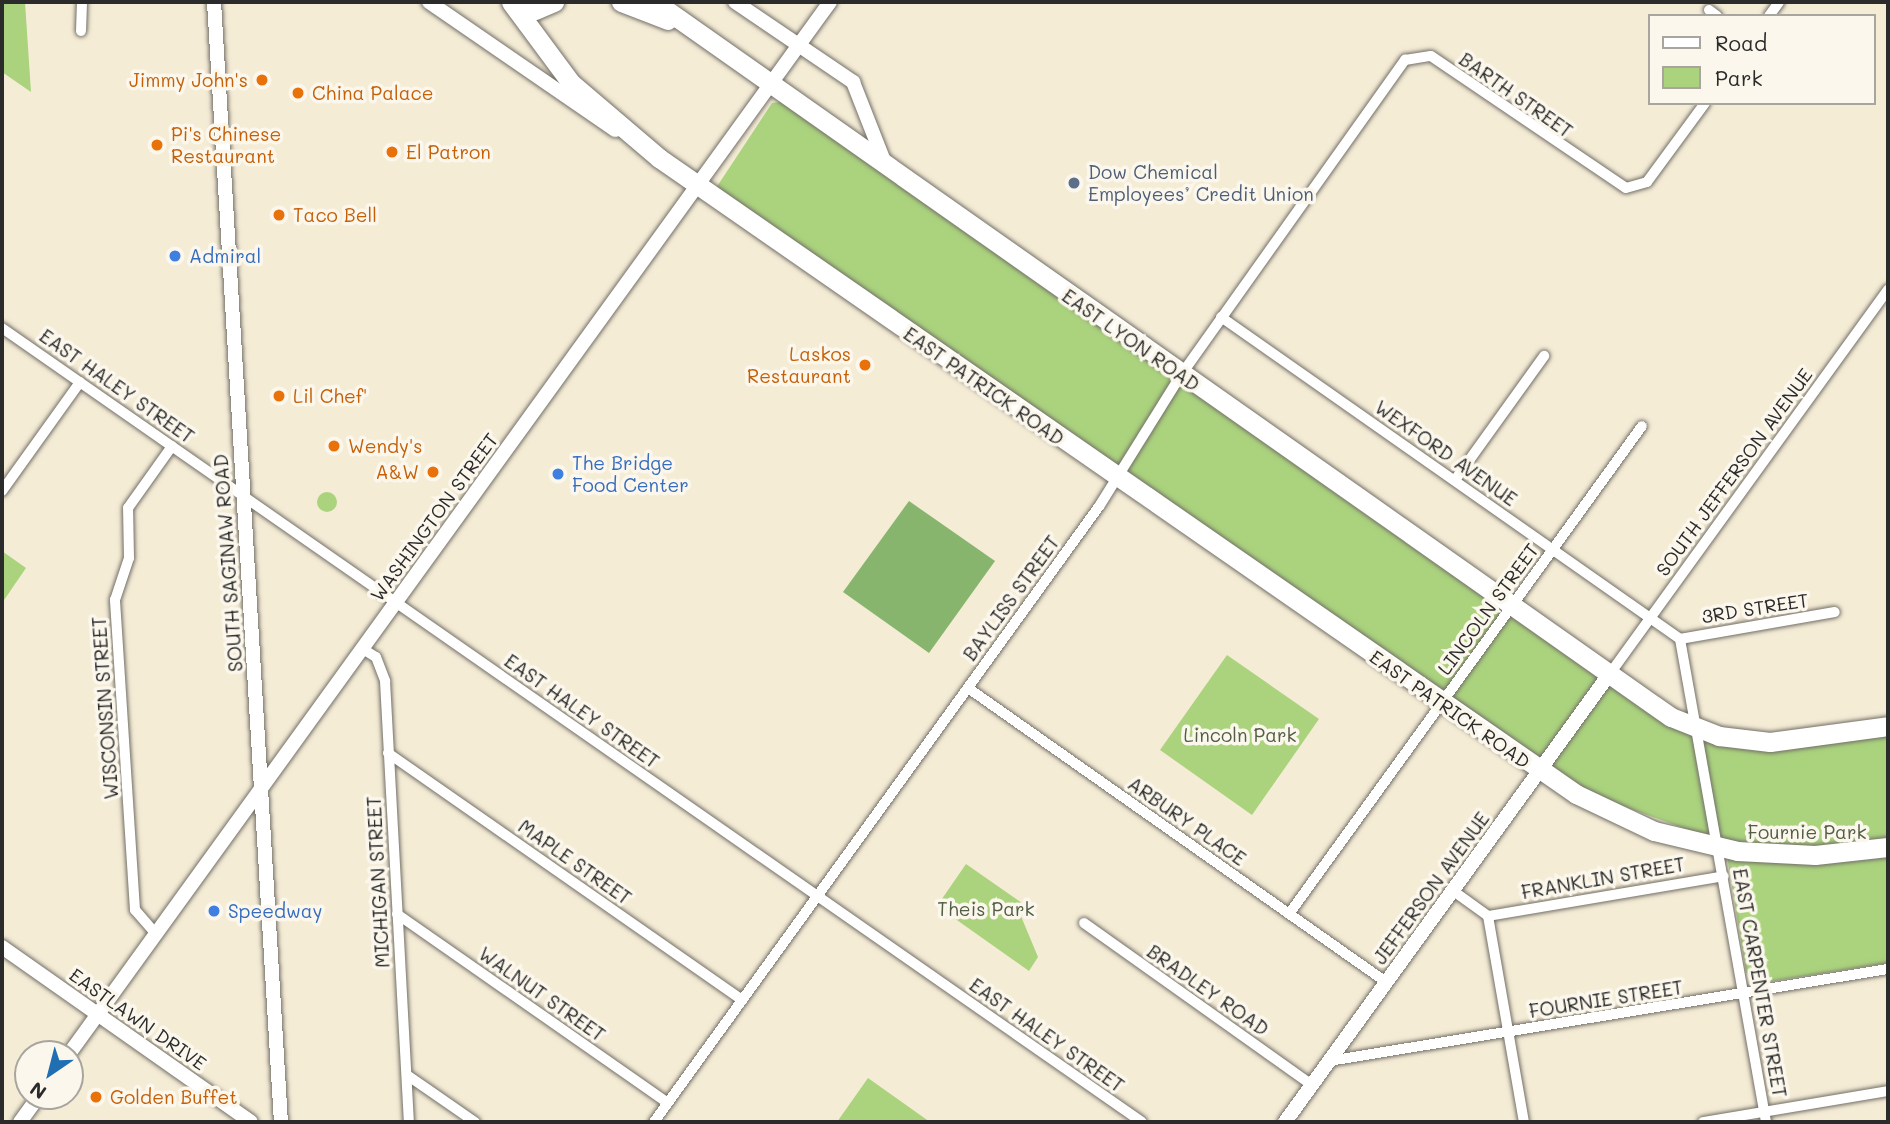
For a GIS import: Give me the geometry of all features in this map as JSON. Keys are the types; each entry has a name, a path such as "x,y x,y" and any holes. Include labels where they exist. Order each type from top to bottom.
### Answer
{"highway":[{"path":"513,2 571,83 659,158"},
{"path":"513,2 535,10 554,2"},
{"path":"621,2 692,28"},
{"name":"EAST LYON ROAD","path":"655,2 890,171 1608,676 1699,729 1770,742 1888,726"},
{"name":"EAST PATRICK ROAD","path":"659,158 1118,480 1540,771 1628,821 1719,847 1815,855 1888,847"}],"street":[{"path":"81,31 82,2"},
{"name":"SOUTH SAGINAW ROAD","path":"214,2 259,791 281,1122"},
{"name":"EAST PATRICK ROAD","path":"429,2 659,158"},
{"path":"735,2 799,43 860,91 872,138 890,171"},
{"name":"WASHINGTON STREET","path":"79,1040 830,2"},
{"name":"BARTH STREET","path":"1385,86 1410,56 1430,56 1611,182 1635,188 1652,177 1704,105"},
{"name":"BAYLISS STREET","path":"654,1122 1118,480 1181,375 1385,86"},
{"name":"SOUTH JEFFERSON AVENUE","path":"1608,676 1888,289"},
{"name":"WEXFORD AVENUE","path":"1222,317 1652,616"},
{"name":"EAST HALEY STREET","path":"2,328 1139,1121"},
{"path":"1455,480 1544,356"},
{"path":"2,491 80,382"},
{"name":"LINCOLN STREET","path":"1289,914 1642,426"},
{"name":"WISCONSIN STREET","path":"156,934 135,910 115,600 129,558 128,508 172,446"},
{"name":"3RD STREET","path":"1680,639 1835,612"},
{"path":"1652,616 1680,639"},
{"name":"EAST CARPENTER STREET","path":"1680,639 1699,729 1766,1117"},
{"name":"MICHIGAN STREET","path":"363,649 376,657 385,681 409,1122"},
{"name":"JEFFERSON AVENUE","path":"1285,1122 1608,676"},
{"name":"ARBURY PLACE","path":"968,688 1386,982"},
{"name":"MAPLE STREET","path":"388,753 742,1000"},
{"name":"FRANKLIN STREET","path":"1488,916 1724,876"},
{"path":"1452,890 1488,916 1524,1122"},
{"name":"WALNUT STREET","path":"397,914 668,1103"},
{"name":"BRADLEY ROAD","path":"1084,923 1312,1085"},
{"name":"EASTLAWN DRIVE","path":"2,947 251,1122"},
{"name":"FOURNIE STREET","path":"1329,1060 1508,1034 1888,970"},
{"path":"407,1075 475,1122"},
{"path":"1703,1122 1766,1117 1888,1091"}],"green space":[{"path":"2,2 25,2 31,92 2,72"},
{"name":"Fournie Park","path":"780,102 1652,716 1680,731 1780,750 1888,735 1888,963 1754,984 1746,972 1725,843 1592,795 716,188 772,103"},
{"path":"327,492 334,495 337,502 334,509 327,512 320,509 317,502 320,495"},
{"path":"909,501 995,561 929,653 843,592"},
{"path":"2,551 26,568 2,603"},
{"name":"Lincoln Park","path":"1227,655 1319,719 1252,815 1160,750"},
{"name":"Theis Park","path":"966,864 1022,903 1018,909 1038,957 1029,971 937,906"},
{"path":"868,1078 930,1122 837,1122"}],"place":[{"name":"Jimmy John's","path":"262,80"},
{"name":"China Palace","path":"298,93"},
{"name":"Pi's Chinese Restaurant","path":"157,145"},
{"name":"El Patron","path":"392,152"},
{"name":"Dow Chemical Employees’ Credit Union","path":"1074,183"},
{"name":"Taco Bell","path":"279,215"},
{"name":"Admiral","path":"175,256"},
{"name":"Laskos Restaurant","path":"865,365"},
{"name":"Lil Chef'","path":"279,396"},
{"name":"Wendy's","path":"334,446"},
{"name":"A&W","path":"433,472"},
{"name":"The Bridge Food Center","path":"558,474"},
{"name":"Speedway","path":"214,911"},
{"name":"Golden Buffet","path":"96,1097"}]}
